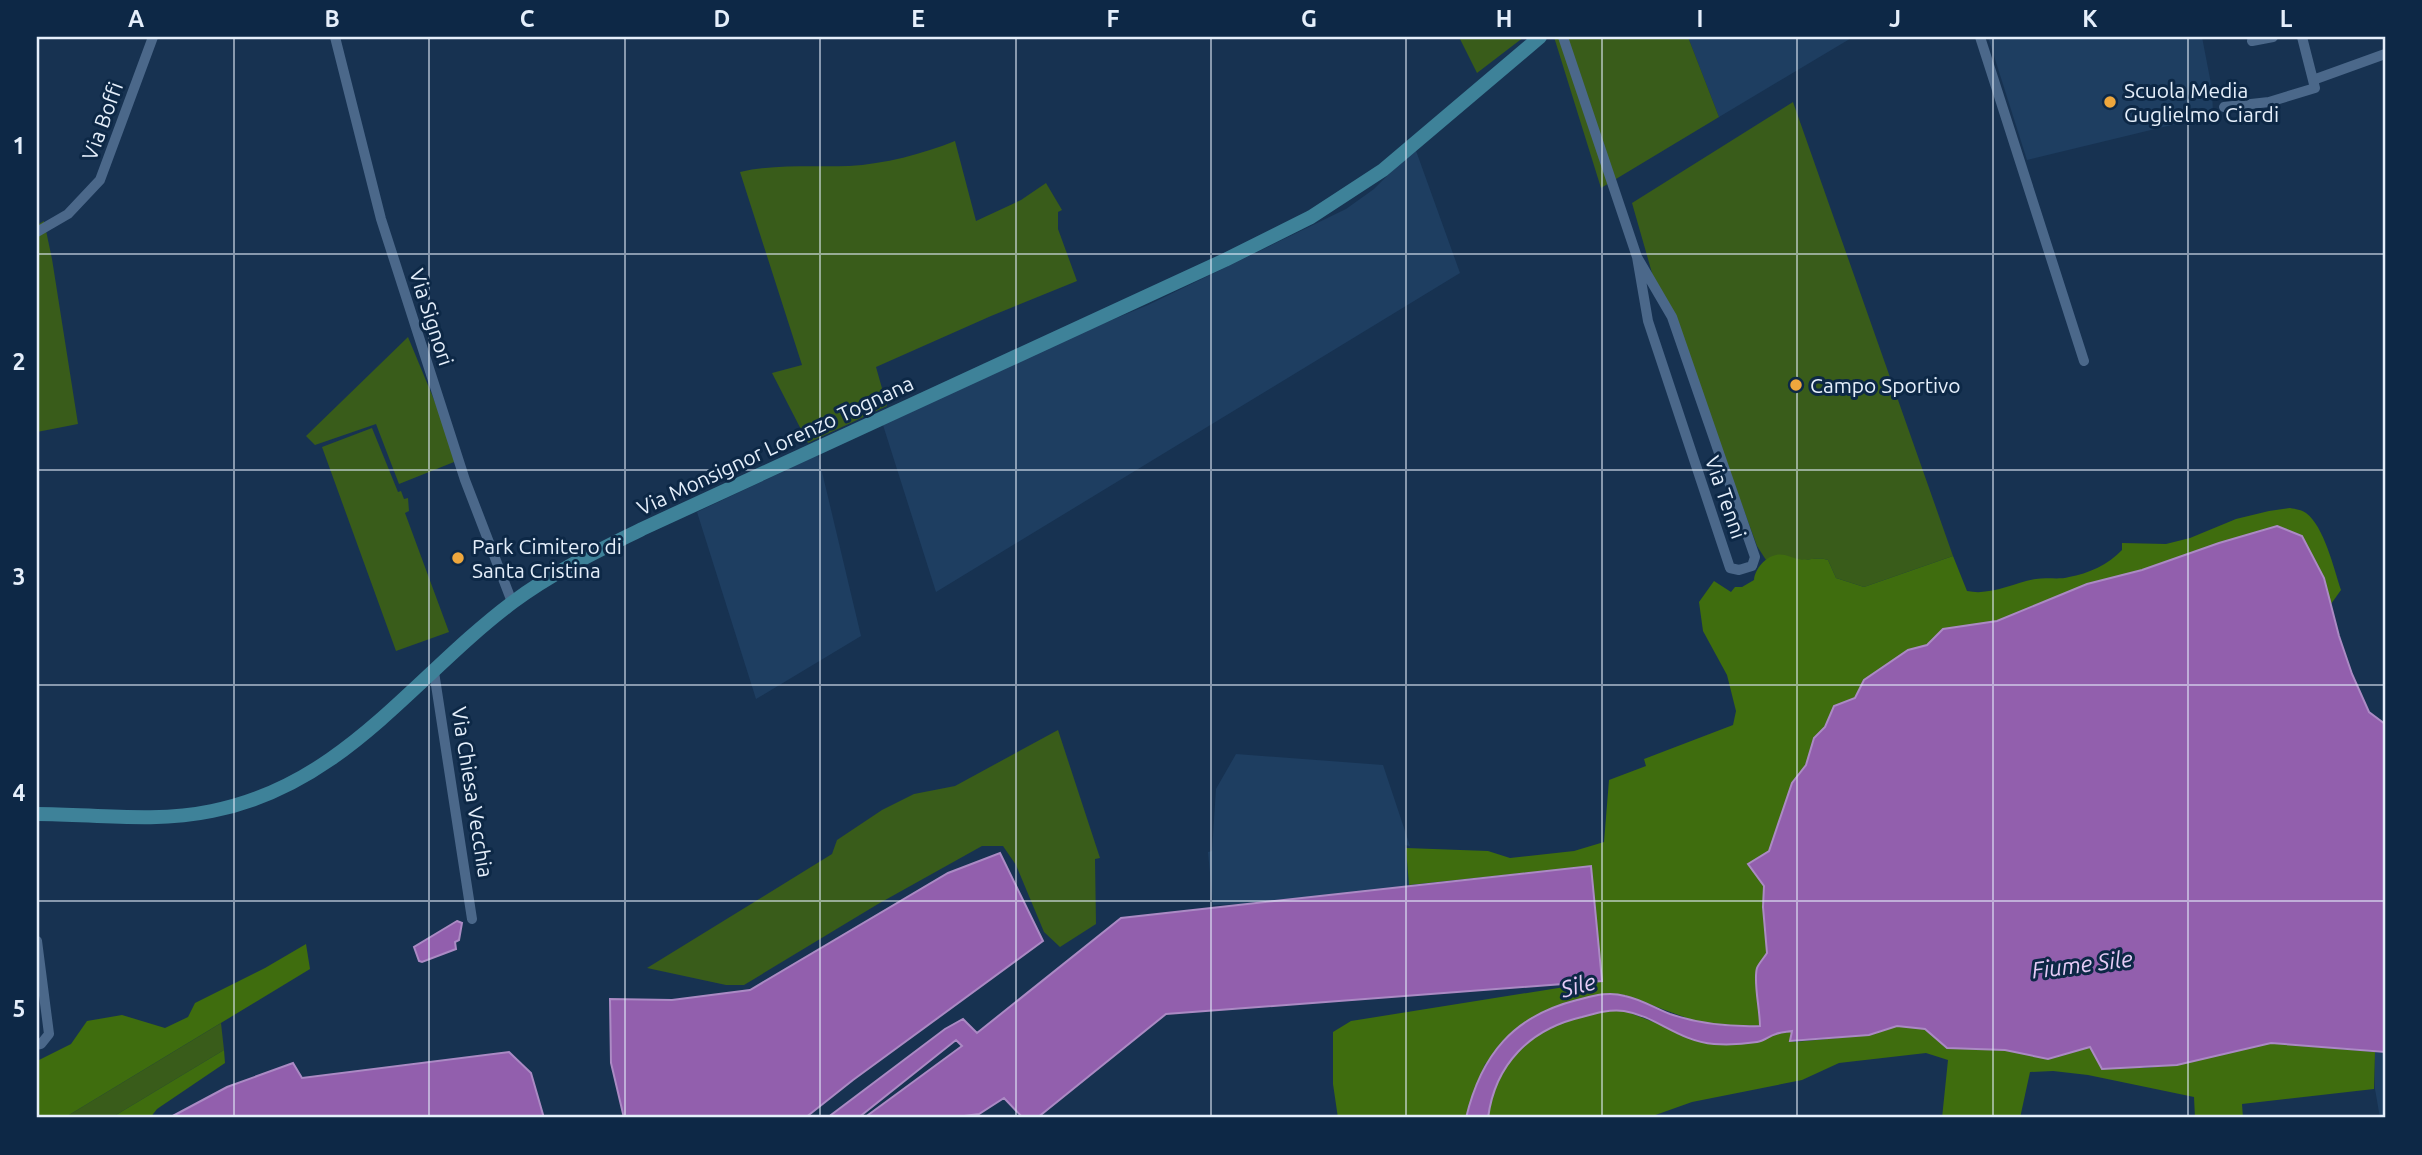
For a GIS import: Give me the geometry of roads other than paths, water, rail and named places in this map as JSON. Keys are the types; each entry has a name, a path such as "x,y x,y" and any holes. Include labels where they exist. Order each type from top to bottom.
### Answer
{"street":[{"name":"Via Boffi","path":"37,232 68,214 100,180 153,37"},
{"name":"Via Signori","path":"335,37 381,219 465,480 512,602"},
{"name":"Via Monsignor Lorenzo Tognana","path":"37,814 189,814 212,811 283,789 327,763 375,726 512,602 553,574 642,529 1214,265 1311,217 1383,170 1541,37"},
{"name":"Via Tenni","path":"1563,37 1637,257 1656,347 1730,568 1739,570 1752,566 1755,557 1672,317 1637,257"},
{"path":"2252,41 2273,37"},
{"path":"2224,107 2269,102 2315,88 2302,37"},
{"path":"1981,41 2084,360"},
{"path":"2313,80 2385,54"},
{"path":"1645,305 1662,300"},
{"name":"Via Chiesa Vecchia","path":"434,672 472,919"},
{"path":"37,941 49,1034 37,1045"}],"water":[{"name":"Fiume Sile","path":"2277,526 2302,536 2324,578 2352,674 2369,712 2385,724 2385,1052 2271,1043 2177,1065 2102,1069 2090,1047 2048,1059 2005,1050 1947,1048 1925,1029 1897,1026 1869,1035 1790,1041 1792,1031 1778,1033 1757,1042 1714,1044 1678,1034 1636,1014 1614,1011 1563,1023 1531,1040 1507,1065 1498,1081 1488,1118 1466,1118 1481,1075 1503,1041 1535,1016 1554,1007 1613,994 1636,999 1670,1014 1692,1020 1760,1026 1756,980 1757,968 1767,953 1764,886 1748,864 1769,851 1792,783 1806,765 1814,738 1825,727 1834,706 1855,698 1864,680 1908,650 1927,645 1943,629 1997,621 2087,584 2142,570"},
{"path":"1000,853 1043,941 805,1118 624,1118 611,1063 610,999 672,1000 750,990 948,873"},
{"path":"1591,866 1602,981 1166,1014 1037,1118 1023,1118 1004,1098 979,1114 949,1118 864,1118 962,1046 956,1040 858,1118 827,1118 945,1029 963,1019 977,1033 1121,918"},
{"path":"457,921 462,923 459,940 455,942 456,949 419,961 414,947"},
{"path":"509,1052 531,1073 544,1118 169,1118 227,1087 293,1063 302,1078"}],"place":[{"name":"Scuola Media Guglielmo Ciardi","path":"2110,102"},
{"name":"Campo Sportivo","path":"1796,385"},
{"name":"Park Cimitero di Santa Cristina","path":"458,558"}],"water label":[{"name":"Sile","path":"1578,985"}]}
